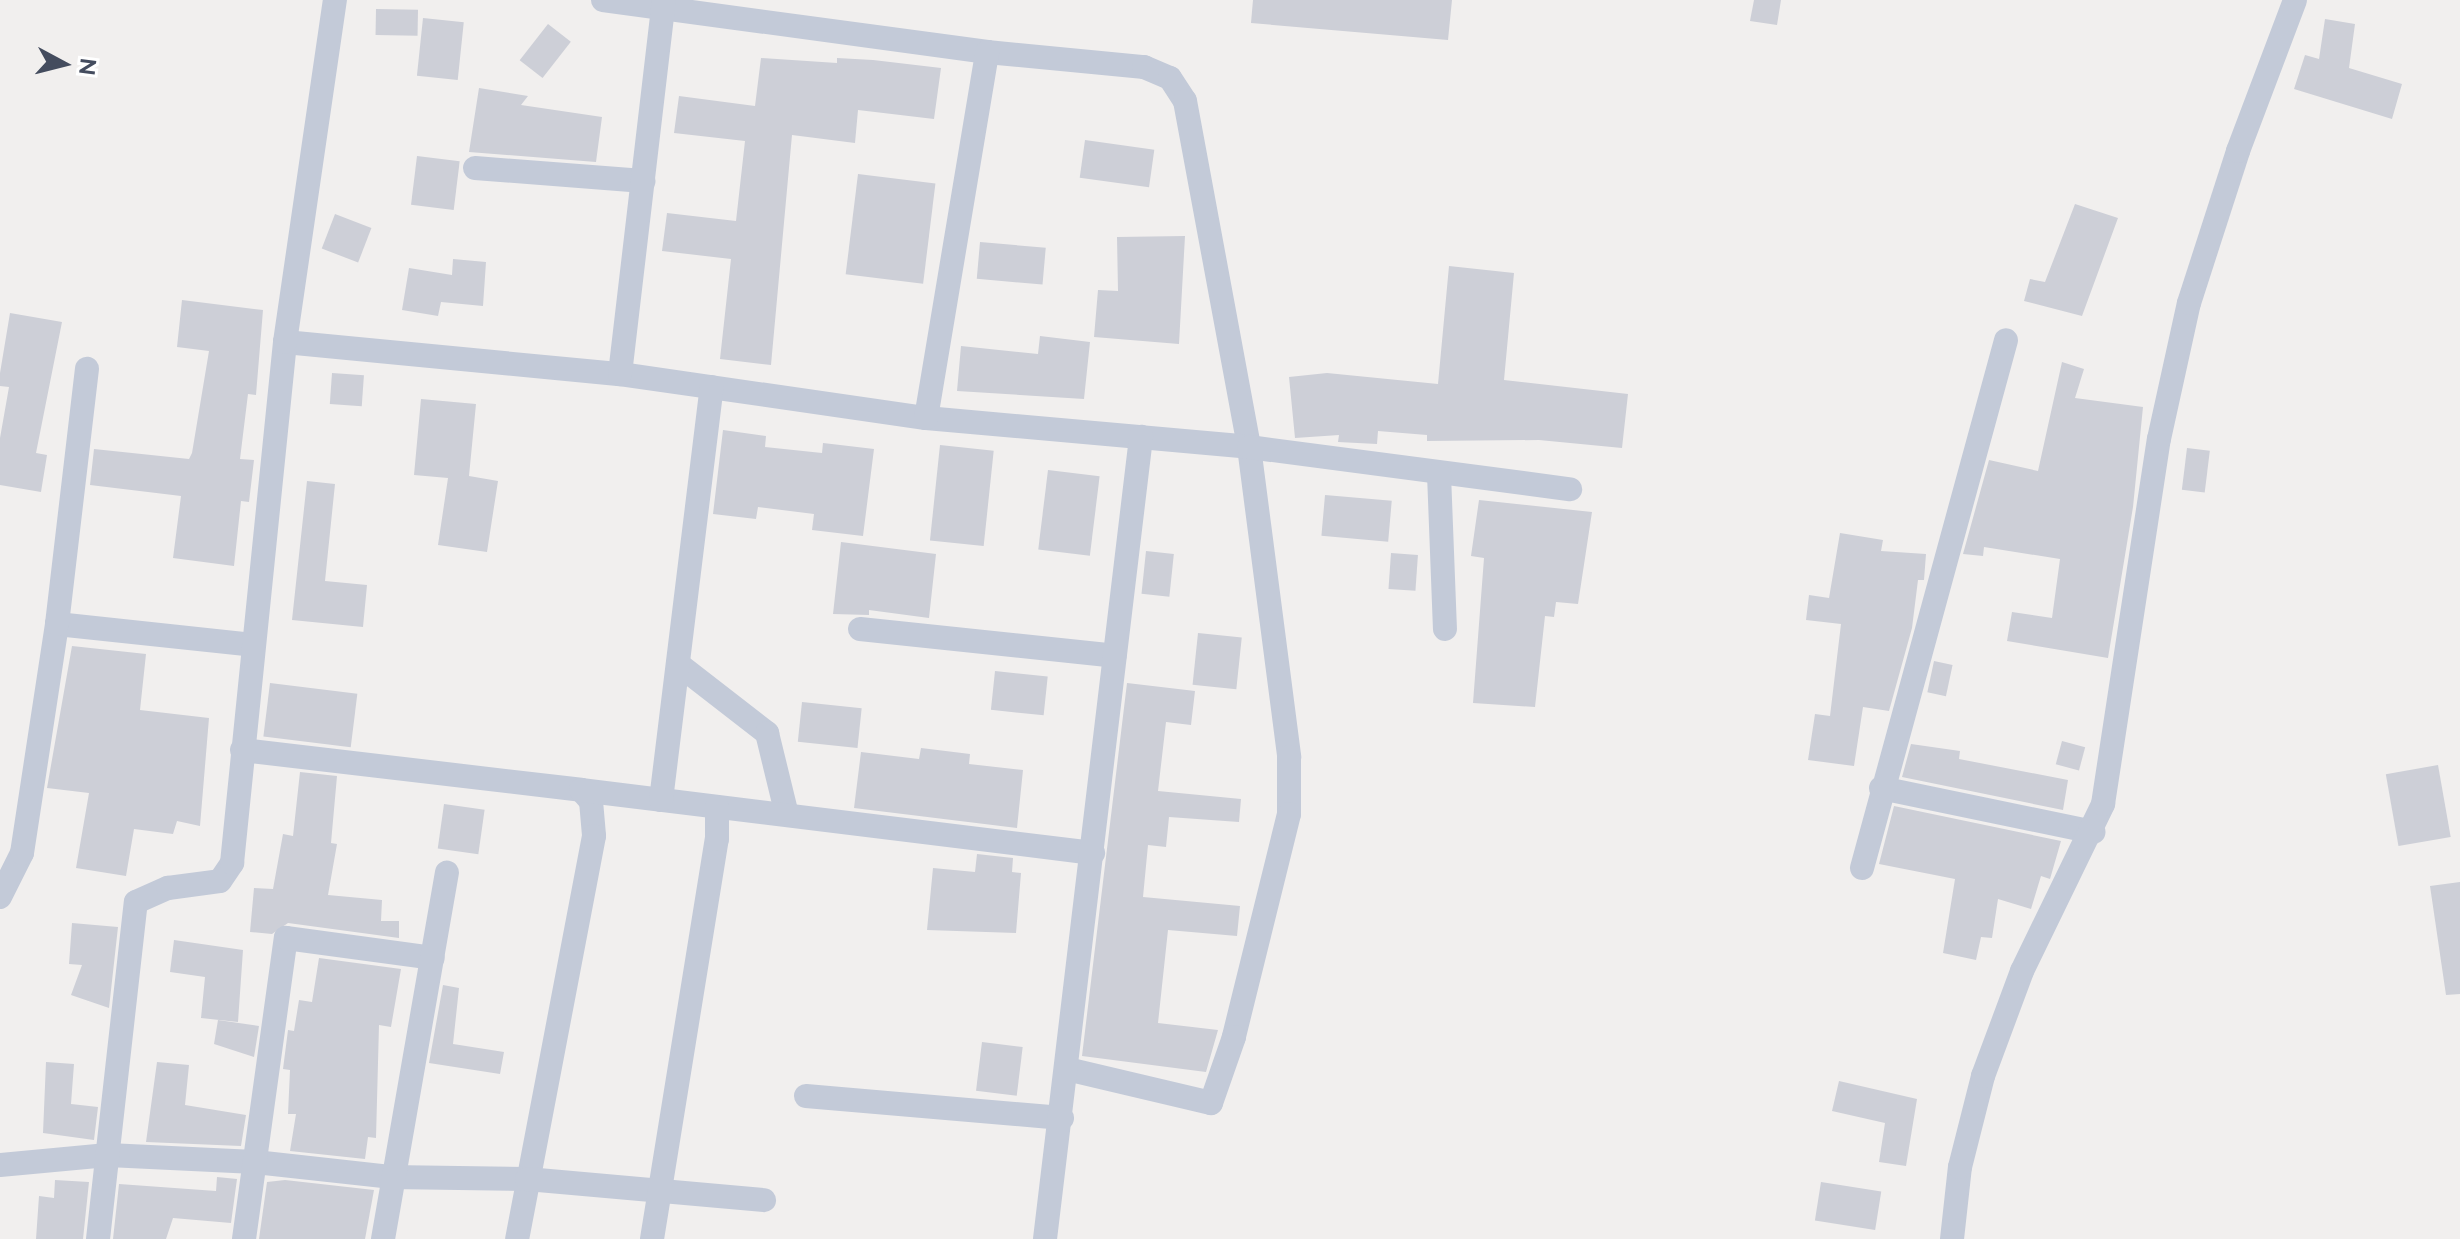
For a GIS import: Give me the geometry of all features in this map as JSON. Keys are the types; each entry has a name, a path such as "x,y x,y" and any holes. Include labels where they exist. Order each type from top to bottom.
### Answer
{"street":[{"path":"98,1239 136,902 155,892 227,876 285,342 335,0"},
{"path":"603,0 664,4 987,52 1144,67 1160,72 1179,89 1249,447 1289,757 1289,814 1234,1037 1211,1103 1067,1069"},
{"path":"1952,1239 1960,1167 1983,1076 2022,971 2094,832 2103,804 2159,439 2189,303 2238,151 2295,0"},
{"path":"620,374 664,4"},
{"path":"926,418 987,52"},
{"path":"475,168 643,181"},
{"path":"1862,868 1881,788 2006,340"},
{"path":"285,342 620,374 926,418 1289,451 1439,474 1570,489"},
{"path":"0,897 22,853 57,624 87,369"},
{"path":"661,800 712,387"},
{"path":"1045,1239 1062,1118 1141,437"},
{"path":"1439,474 1445,629"},
{"path":"57,624 253,645"},
{"path":"860,629 1115,656"},
{"path":"678,664 767,733 787,815"},
{"path":"242,750 1093,853"},
{"path":"1881,788 2094,832"},
{"path":"517,1239 594,836 591,801 581,790"},
{"path":"652,1239 717,839 717,807"},
{"path":"383,1239 390,1177 447,873"},
{"path":"244,1239 286,938 433,958"},
{"path":"806,1096 1062,1118"},
{"path":"0,1165 108,1155 255,1162 390,1177 527,1179 764,1200"}],"building":[{"path":"1253,0 1452,0 1448,40 1251,23"},
{"path":"1754,0 1781,0 1777,25 1750,21"},
{"path":"376,9 418,10 418,36 376,35"},
{"path":"423,18 464,22 458,80 417,76"},
{"path":"2325,19 2355,24 2349,68 2402,84 2392,119 2294,89 2305,55 2319,59"},
{"path":"548,24 571,42 543,78 520,60"},
{"path":"761,58 837,63 837,58 873,60 941,68 934,119 858,110 855,143 792,135 771,365 720,359 731,259 662,251 667,213 736,221 745,141 674,133 679,96 755,106"},
{"path":"479,88 528,96 521,105 602,117 596,162 469,152"},
{"path":"1085,140 1154,150 1149,187 1080,178"},
{"path":"417,156 460,161 454,210 411,205"},
{"path":"858,174 935,184 923,284 846,274"},
{"path":"2075,204 2118,218 2082,316 2024,301 2030,279 2045,282"},
{"path":"335,214 371,228 358,263 322,249"},
{"path":"1185,236 1179,344 1094,337 1098,290 1118,291 1117,237"},
{"path":"980,242 1046,248 1043,285 977,279"},
{"path":"453,259 486,262 483,306 441,302 438,316 402,310 409,268 452,275"},
{"path":"1449,266 1514,273 1504,380 1628,394 1622,448 1539,440 1427,441 1427,435 1378,431 1377,444 1338,442 1339,435 1295,438 1289,377 1327,373 1438,384"},
{"path":"182,300 263,310 256,395 248,394 240,459 254,460 249,502 241,501 234,566 173,558 181,496 90,485 94,449 189,459 192,453 209,351 177,347"},
{"path":"10,313 62,322 36,453 47,455 41,492 0,485 0,438 9,387 0,386 0,373"},
{"path":"1040,336 1090,342 1084,399 957,391 961,346 1038,354"},
{"path":"2062,362 2084,369 2075,398 2143,407 2133,507 2108,658 2007,641 2012,612 2052,618 2060,559 1984,547 1983,556 1963,554 1989,460 2038,471"},
{"path":"332,373 364,375 362,406 330,404"},
{"path":"421,399 476,404 469,476 498,481 487,552 438,545 448,478 414,475"},
{"path":"723,430 766,436 765,447 822,453 823,443 874,449 863,536 812,530 814,514 758,507 756,519 713,514"},
{"path":"940,445 994,451 984,546 930,540"},
{"path":"2187,448 2210,451 2205,492 2182,490"},
{"path":"1048,470 1100,476 1090,556 1038,549"},
{"path":"307,481 335,484 325,581 367,585 363,627 292,620"},
{"path":"1325,495 1392,501 1388,542 1321,536"},
{"path":"1479,500 1592,512 1578,604 1556,602 1554,617 1545,616 1535,707 1473,703 1484,558 1471,556"},
{"path":"1840,533 1883,540 1881,551 1926,554 1924,580 1918,580 1912,628 1889,711 1863,707 1854,766 1808,760 1815,714 1830,716 1841,624 1806,620 1809,595 1829,598"},
{"path":"841,542 936,554 929,618 869,610 869,615 833,614"},
{"path":"1146,551 1174,554 1169,597 1142,594"},
{"path":"1391,553 1418,555 1415,591 1388,589"},
{"path":"1198,633 1242,638 1236,689 1193,685"},
{"path":"72,646 146,654 140,710 209,718 200,826 177,821 173,834 134,829 126,876 76,868 89,793 47,788"},
{"path":"1934,661 1953,665 1946,696 1927,692"},
{"path":"995,671 1048,677 1044,715 991,710"},
{"path":"270,683 357,694 351,747 263,737"},
{"path":"1127,683 1195,691 1191,725 1166,722 1158,791 1241,799 1239,822 1169,817 1166,847 1148,845 1143,897 1240,906 1237,936 1168,930 1158,1023 1218,1030 1206,1072 1082,1056"},
{"path":"802,702 862,708 857,748 798,742"},
{"path":"2062,741 2085,747 2079,770 2056,764"},
{"path":"1911,744 1960,751 1959,759 2068,780 2063,810 1902,777"},
{"path":"921,748 970,754 969,764 1023,770 1017,828 854,808 861,752 919,759"},
{"path":"2438,765 2451,837 2398,846 2386,774"},
{"path":"300,772 337,776 331,843 337,844 328,895 382,900 381,921 399,921 399,938 288,923 272,934 250,932 254,888 273,889 283,834 293,836"},
{"path":"444,804 485,810 478,854 438,849"},
{"path":"1894,806 2061,841 2050,879 2041,876 2031,909 1998,899 1992,938 1981,937 1976,960 1943,953 1955,879 1879,864"},
{"path":"977,854 1013,858 1012,872 1021,873 1016,933 927,930 933,868 975,872"},
{"path":"2460,882 2460,994 2446,995 2430,886"},
{"path":"72,923 118,927 109,1008 71,995 82,965 69,964"},
{"path":"174,940 243,950 238,1022 201,1018 205,977 170,972"},
{"path":"319,958 401,969 391,1027 379,1025 376,1138 368,1137 365,1159 290,1151 296,1114 288,1114 290,1070 283,1069 288,1030 294,1031 299,1000 312,1002"},
{"path":"443,985 459,988 453,1044 504,1052 500,1074 429,1063"},
{"path":"218,1020 259,1026 254,1057 214,1044"},
{"path":"982,1042 1023,1047 1017,1096 976,1091"},
{"path":"46,1062 74,1064 71,1104 98,1107 94,1140 43,1133"},
{"path":"157,1062 189,1065 185,1105 246,1115 241,1146 146,1142"},
{"path":"1839,1081 1917,1099 1906,1166 1879,1162 1885,1123 1832,1111"},
{"path":"217,1177 237,1179 231,1223 173,1218 166,1239 113,1239 119,1184 216,1191"},
{"path":"55,1180 89,1182 83,1239 36,1239 39,1196 54,1198"},
{"path":"285,1180 374,1190 365,1239 259,1239 267,1182"},
{"path":"1821,1182 1881,1192 1875,1230 1815,1221"}]}
